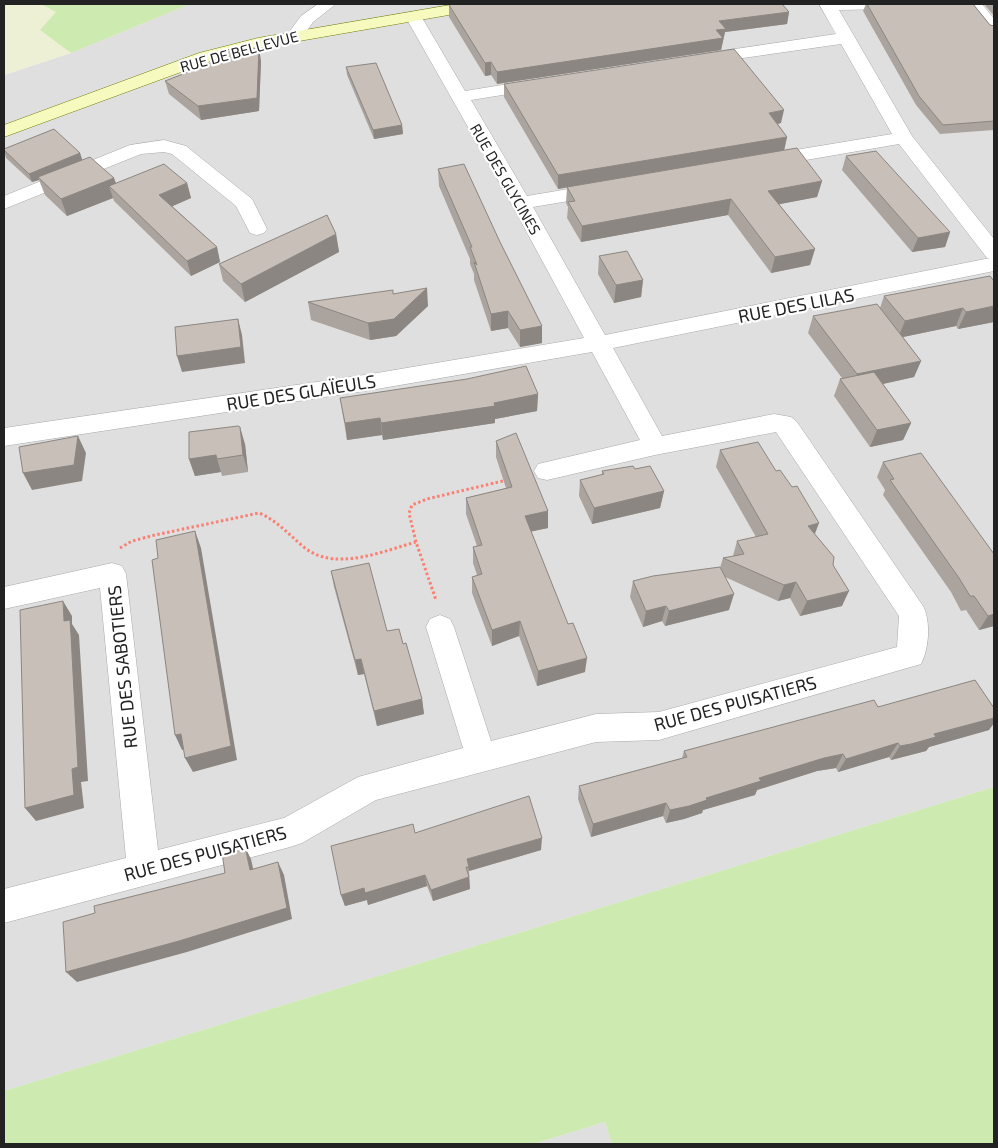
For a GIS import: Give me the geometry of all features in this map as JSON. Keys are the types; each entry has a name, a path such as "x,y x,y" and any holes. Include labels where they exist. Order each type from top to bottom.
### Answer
{"street":[{"path":"295,35 307,19 328,4"},
{"name":"RUE DE BELLEVUE","path":"4,131 205,57 295,35 483,4"},
{"path":"889,4 828,5 904,138 994,252"},
{"path":"974,4 994,29"},
{"name":"RUE DES GLYCINES","path":"413,16 458,97 522,204 597,344"},
{"path":"682,62 846,38"},
{"path":"458,97 556,81"},
{"path":"751,164 904,138"},
{"path":"4,203 137,150 164,146 179,150 245,203 257,229"},
{"path":"522,204 618,187"},
{"name":"RUE DES LILAS","path":"597,344 994,264"},
{"path":"547,471 655,446 597,344"},
{"name":"RUE DES GLAÏEULS","path":"4,436 209,407 484,364 597,344"},
{"name":"RUE DES PUISATIERS","path":"4,906 290,832 369,787 596,728 659,726 911,655 913,614 788,428 782,423 655,446"},
{"name":"RUE DES SABOTIERS","path":"4,598 112,574 144,870"},
{"path":"440,627 481,758"}],"path":[{"path":"440,627 439,611 416,542 409,513 412,505 427,499 547,471"},
{"path":"112,574 119,548 125,544 154,535 259,513 270,516 314,554 324,558 342,559 416,542"}],"shaded area":[{"path":"190,4 994,4 994,787 4,1091 4,75 71,53"},
{"path":"605,1122 612,1144 533,1144"}],"green space":[{"path":"4,4 41,4 56,12 41,30 71,53 4,75"},
{"path":"41,4 190,4 71,53 40,30 56,12"},
{"path":"994,787 994,1144 612,1144 605,1122 533,1144 4,1144 4,1091"}],"building":[{"path":"782,4 789,12 719,21 726,29 716,30 723,38 497,72 491,62 485,63 449,5"},
{"path":"867,4 973,4 990,25 994,26 994,121 943,125 919,96"},
{"path":"259,48 257,98 198,106 165,81 224,58 220,50"},
{"path":"734,49 784,110 769,113 787,137 558,175 504,84"},
{"path":"376,63 402,125 373,130 346,67"},
{"path":"54,129 80,153 29,174 4,150 4,149"},
{"path":"797,148 822,181 768,191 815,249 775,257 731,199 582,226 568,202 575,201 567,187"},
{"path":"876,151 950,232 918,238 846,156"},
{"path":"90,157 114,178 61,199 38,177"},
{"path":"164,164 187,183 159,195 217,247 187,261 109,186"},
{"path":"464,164 542,326 520,330 508,311 491,314 474,262 477,265 470,247 472,247 438,169"},
{"path":"327,215 336,234 241,284 219,264"},
{"path":"627,251 643,280 616,285 599,256"},
{"path":"990,276 994,281 994,306 966,312 963,308 905,321 884,296"},
{"path":"427,288 394,319 368,323 308,302 393,290 393,294"},
{"path":"877,304 921,361 857,374 813,316"},
{"path":"238,319 241,347 177,356 175,327"},
{"path":"526,366 538,394 494,403 495,406 381,423 380,418 345,423 340,398 467,379"},
{"path":"874,372 911,423 877,430 840,379"},
{"path":"240,427 243,455 217,459 216,455 189,459 189,432"},
{"path":"516,433 548,511 525,516 568,624 573,623 587,658 538,671 520,621 492,630 472,577 482,574 473,547 482,545 466,498 512,487 496,441"},
{"path":"78,436 74,465 23,473 19,447"},
{"path":"758,442 776,471 780,470 792,487 797,486 819,523 808,526 834,557 833,565 849,591 807,601 796,582 784,585 723,558 744,554 737,541 768,534 720,450"},
{"path":"921,453 994,554 994,614 988,616 974,596 970,596 890,480 894,479 883,462"},
{"path":"633,466 635,469 650,466 664,491 594,508 580,480 604,474 602,471"},
{"path":"195,531 231,746 185,758 181,734 175,735 152,560 158,558 156,540"},
{"path":"369,563 387,631 399,629 403,644 406,643 422,699 374,711 361,659 355,660 331,571"},
{"path":"720,567 734,594 669,611 666,606 646,611 633,581 653,576"},
{"path":"63,601 64,621 70,620 71,635 78,767 72,769 74,795 25,808 20,610"},
{"path":"975,680 994,708 994,718 934,734 936,737 911,744 900,746 898,743 846,759 843,754 824,758 759,778 761,781 706,798 707,800 689,806 670,810 666,803 593,824 579,786 687,757 684,751 874,700 878,707"},
{"path":"529,796 542,838 467,859 469,867 466,867 469,877 431,890 425,875 365,893 364,888 341,895 331,846 413,824 415,833"},
{"path":"245,847 250,870 278,862 287,908 179,941 66,972 63,922 95,913 94,906 225,873 222,853"}]}
